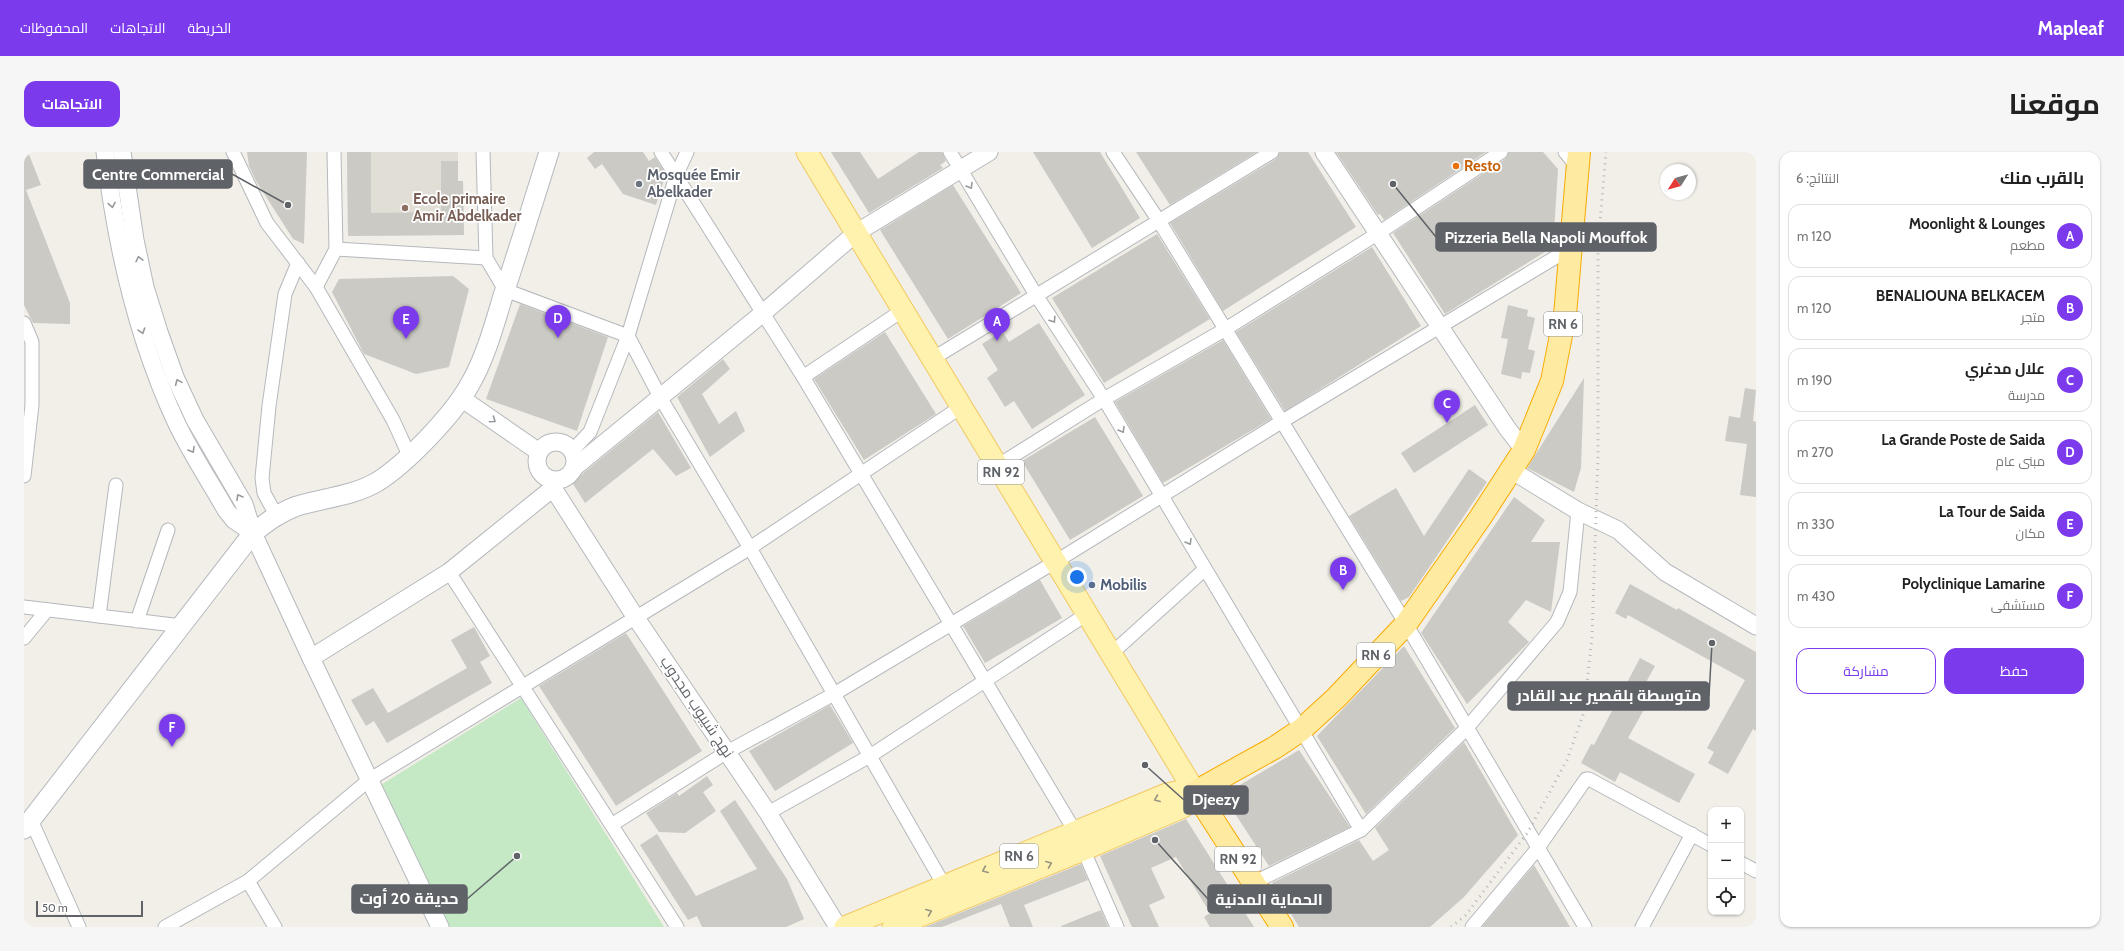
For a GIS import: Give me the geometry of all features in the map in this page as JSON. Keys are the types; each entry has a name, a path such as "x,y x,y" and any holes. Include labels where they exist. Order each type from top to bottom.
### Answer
{"highway":[{"name":"RN 6","path":"1195,792 1274,748 1301,730 1336,698 1406,624 1524,450 1552,381 1565,315 1571,248 1576,156"},
{"name":"RN 92","path":"1195,792 1282,927"}],"main road":[{"path":"28,825 253,533 276,515 296,506 356,491 376,482 390,473 426,438 461,398 470,386 487,345 549,152"},
{"name":"RN 92","path":"807,152 1195,792"},
{"name":"RN 6","path":"845,927 948,895 1080,842 1167,794 1195,792"},
{"name":"RN 6","path":"892,927 948,895"}],"street":[{"path":"105,152 109,184 124,266 144,340 161,386 177,425 226,510 234,520 253,533"},
{"path":"122,152 135,240 145,287 159,332 195,420 244,504 253,533 440,927"},
{"path":"233,152 267,222 316,287 393,420 409,455"},
{"path":"316,287 336,249 334,152"},
{"path":"483,152 486,258 505,290 628,336 660,397 750,548 948,895"},
{"path":"661,152 803,377 1080,842 1117,927"},
{"path":"572,451 590,432 628,336 676,176 687,152"},
{"path":"950,152 1036,295 1104,399 1361,830"},
{"path":"311,658 449,572 554,483 569,476 575,467 763,313 856,232 960,168 989,152"},
{"path":"1113,152 1159,221 1224,330 1406,624 1466,729 1584,927"},
{"path":"932,359 1272,152"},
{"path":"1324,152 1507,428 1524,450"},
{"path":"997,466 1104,399 1224,330 1377,234 1501,152"},
{"path":"613,824 727,752 834,694 1055,562 1281,422 1440,328 1571,248"},
{"path":"336,249 486,258"},
{"path":"276,515 264,493 262,478 269,406 285,294 298,263"},
{"path":"803,377 903,310"},
{"path":"24,323 32,342 27,356 32,405 24,476"},
{"path":"461,398 539,452"},
{"path":"165,927 248,881 369,780 750,548 860,473 961,407"},
{"path":"590,432 604,444"},
{"path":"554,483 541,473 537,461 539,452 546,445 558,442 568,446 575,456 575,467"},
{"path":"1511,470 1578,511 1618,530 1665,572 1756,626"},
{"name":"نهج شيبوب مجدوب","path":"554,483 636,618 768,813 838,927"},
{"path":"99,616 116,485"},
{"path":"1253,883 1361,830 1466,729 1557,622 1570,592 1578,511"},
{"path":"137,621 168,530"},
{"path":"1111,654 1205,569"},
{"path":"449,572 613,824 677,927"},
{"path":"24,607 182,626"},
{"path":"24,638 47,610"},
{"path":"768,813 870,756 1087,614"},
{"path":"1472,927 1538,848 1586,779 1589,779 1708,843"},
{"path":"28,825 79,927"},
{"path":"1642,927 1692,834"},
{"path":"1744,865 1756,871"},
{"path":"248,881 275,927"}],"shaded area":[{"name":"Ecole primaire Amir Abdelkader","path":"347,152 458,152 458,181 463,181 464,235 348,236"}],"green space":[{"path":"521,698 664,927 449,927 379,786"}],"building":[{"path":"24,152 28,152 41,185 26,190 70,303 70,324 33,323 24,305"},
{"path":"247,152 307,152 304,244 293,239 256,181 249,166"},
{"path":"347,152 371,152 371,213 441,212 441,161 458,161 458,181 463,181 464,235 348,236"},
{"name":"Mosquée Emir Abelkader","path":"594,152 643,152 649,161 655,157 666,174 656,205 623,194 602,164 595,169 587,158"},
{"path":"831,152 860,152 878,179 919,152 942,152 946,161 940,165 943,168 869,213"},
{"path":"1033,152 1100,152 1140,218 1092,248"},
{"path":"1136,152 1257,152 1170,205"},
{"path":"1280,152 1308,152 1356,227 1223,311 1170,223 1276,159"},
{"path":"1336,152 1486,152 1384,220 1380,214 1378,215"},
{"path":"1509,152 1543,152 1558,169 1553,247 1445,314 1393,233 1505,159"},
{"path":"953,185 1021,293 948,339 880,230"},
{"path":"1157,234 1210,319 1104,383 1052,298"},
{"path":"1372,247 1421,326 1285,411 1236,332"},
{"path":"453,276 469,289 449,367 416,374 364,354 332,292 339,279"},
{"path":"520,304 608,337 577,431 486,399"},
{"path":"1508,305 1528,310 1527,316 1535,318 1528,349 1535,351 1530,373 1522,372 1521,379 1501,374 1508,339 1501,338"},
{"path":"1039,323 1085,395 1032,429 1014,401 1005,407 987,378 998,370 982,344 1002,331 1009,342"},
{"path":"885,332 936,414 864,460 814,379"},
{"path":"1223,340 1271,419 1163,483 1115,402"},
{"path":"723,359 730,369 702,394 719,424 736,411 745,431 710,457 677,397"},
{"path":"1584,378 1581,468 1574,492 1527,468"},
{"path":"1745,388 1756,390 1753,421 1756,422 1756,497 1740,495 1747,444 1725,441 1729,416 1740,418"},
{"path":"1475,405 1488,425 1414,473 1401,453"},
{"path":"658,412 691,468 676,476 653,449 585,503 570,479 581,475"},
{"path":"1095,417 1143,496 1070,540 1022,461"},
{"path":"1469,469 1487,482 1409,597 1401,601 1349,516 1396,488 1424,536"},
{"path":"1514,497 1545,520 1531,542 1560,542 1551,612 1526,600 1508,622 1529,642 1467,704 1421,633"},
{"path":"1040,580 1062,618 985,663 963,626"},
{"path":"1630,584 1677,610 1678,608 1756,652 1756,731 1753,729 1728,774 1708,763 1714,752 1707,748 1745,680 1628,615 1626,619 1615,613"},
{"path":"474,627 490,656 480,662 492,683 387,743 374,721 366,726 351,700 373,688 388,713 467,668 451,640"},
{"path":"626,633 702,751 616,806 539,686"},
{"path":"1404,646 1455,728 1366,814 1317,736"},
{"path":"1640,658 1655,666 1645,684 1655,690 1628,738 1695,774 1679,803 1620,772 1615,782 1581,763 1591,744 1594,745"},
{"path":"830,705 853,743 775,791 749,751"},
{"path":"1464,742 1518,835 1464,897 1430,927 1299,927 1272,883 1359,840 1373,861 1389,850 1375,828"},
{"path":"1299,750 1350,827 1269,866 1223,795"},
{"path":"707,776 713,785 703,792 716,811 685,833 659,832 646,813 677,793 679,796"},
{"path":"735,800 787,879 804,919 786,927 702,927 697,916 688,920 640,845 657,834 696,896 757,869 720,811"},
{"path":"1186,819 1254,927 1210,927 1204,917 1210,913 1176,857 1151,868 1165,898 1149,905 1159,927 1132,927 1100,856"},
{"path":"1081,864 1088,880 1024,905 1033,927 1010,927 1001,904 942,927 925,927"},
{"path":"1534,865 1570,927 1482,927"},
{"path":"1101,910 1108,927 1061,927 1061,926"}],"railway":[{"path":"1451,927 1466,915 1528,832 1567,760 1584,712 1592,637 1598,456 1598,246 1606,152"}],"place":[{"name":"Resto","path":"1456,166"},
{"name":"Mosquée Emir Abelkader","path":"639,184"},
{"name":"Pizzeria Bella Napoli Mouffok","path":"1393,184"},
{"name":"Centre Commercial","path":"288,205"},
{"name":"Ecole primaire Amir Abdelkader","path":"405,208"},
{"name":"La Grande Poste de Saida","path":"558,338"},
{"name":"La Tour de Saida","path":"406,339"},
{"name":"Moonlight & Lounges","path":"997,341"},
{"name":"علال مدغري","path":"1447,423"},
{"name":"Mobilis","path":"1092,585"},
{"name":"BENALIOUNA BELKACEM","path":"1343,590"},
{"name":"متوسطة بلقصير عبد القادر","path":"1712,643"},
{"name":"Polyclinique Lamarine","path":"172,747"},
{"name":"Djeezy","path":"1145,765"},
{"name":"الحماية المدنية","path":"1155,840"},
{"name":"حديقة 20 أوت","path":"517,856"}]}
